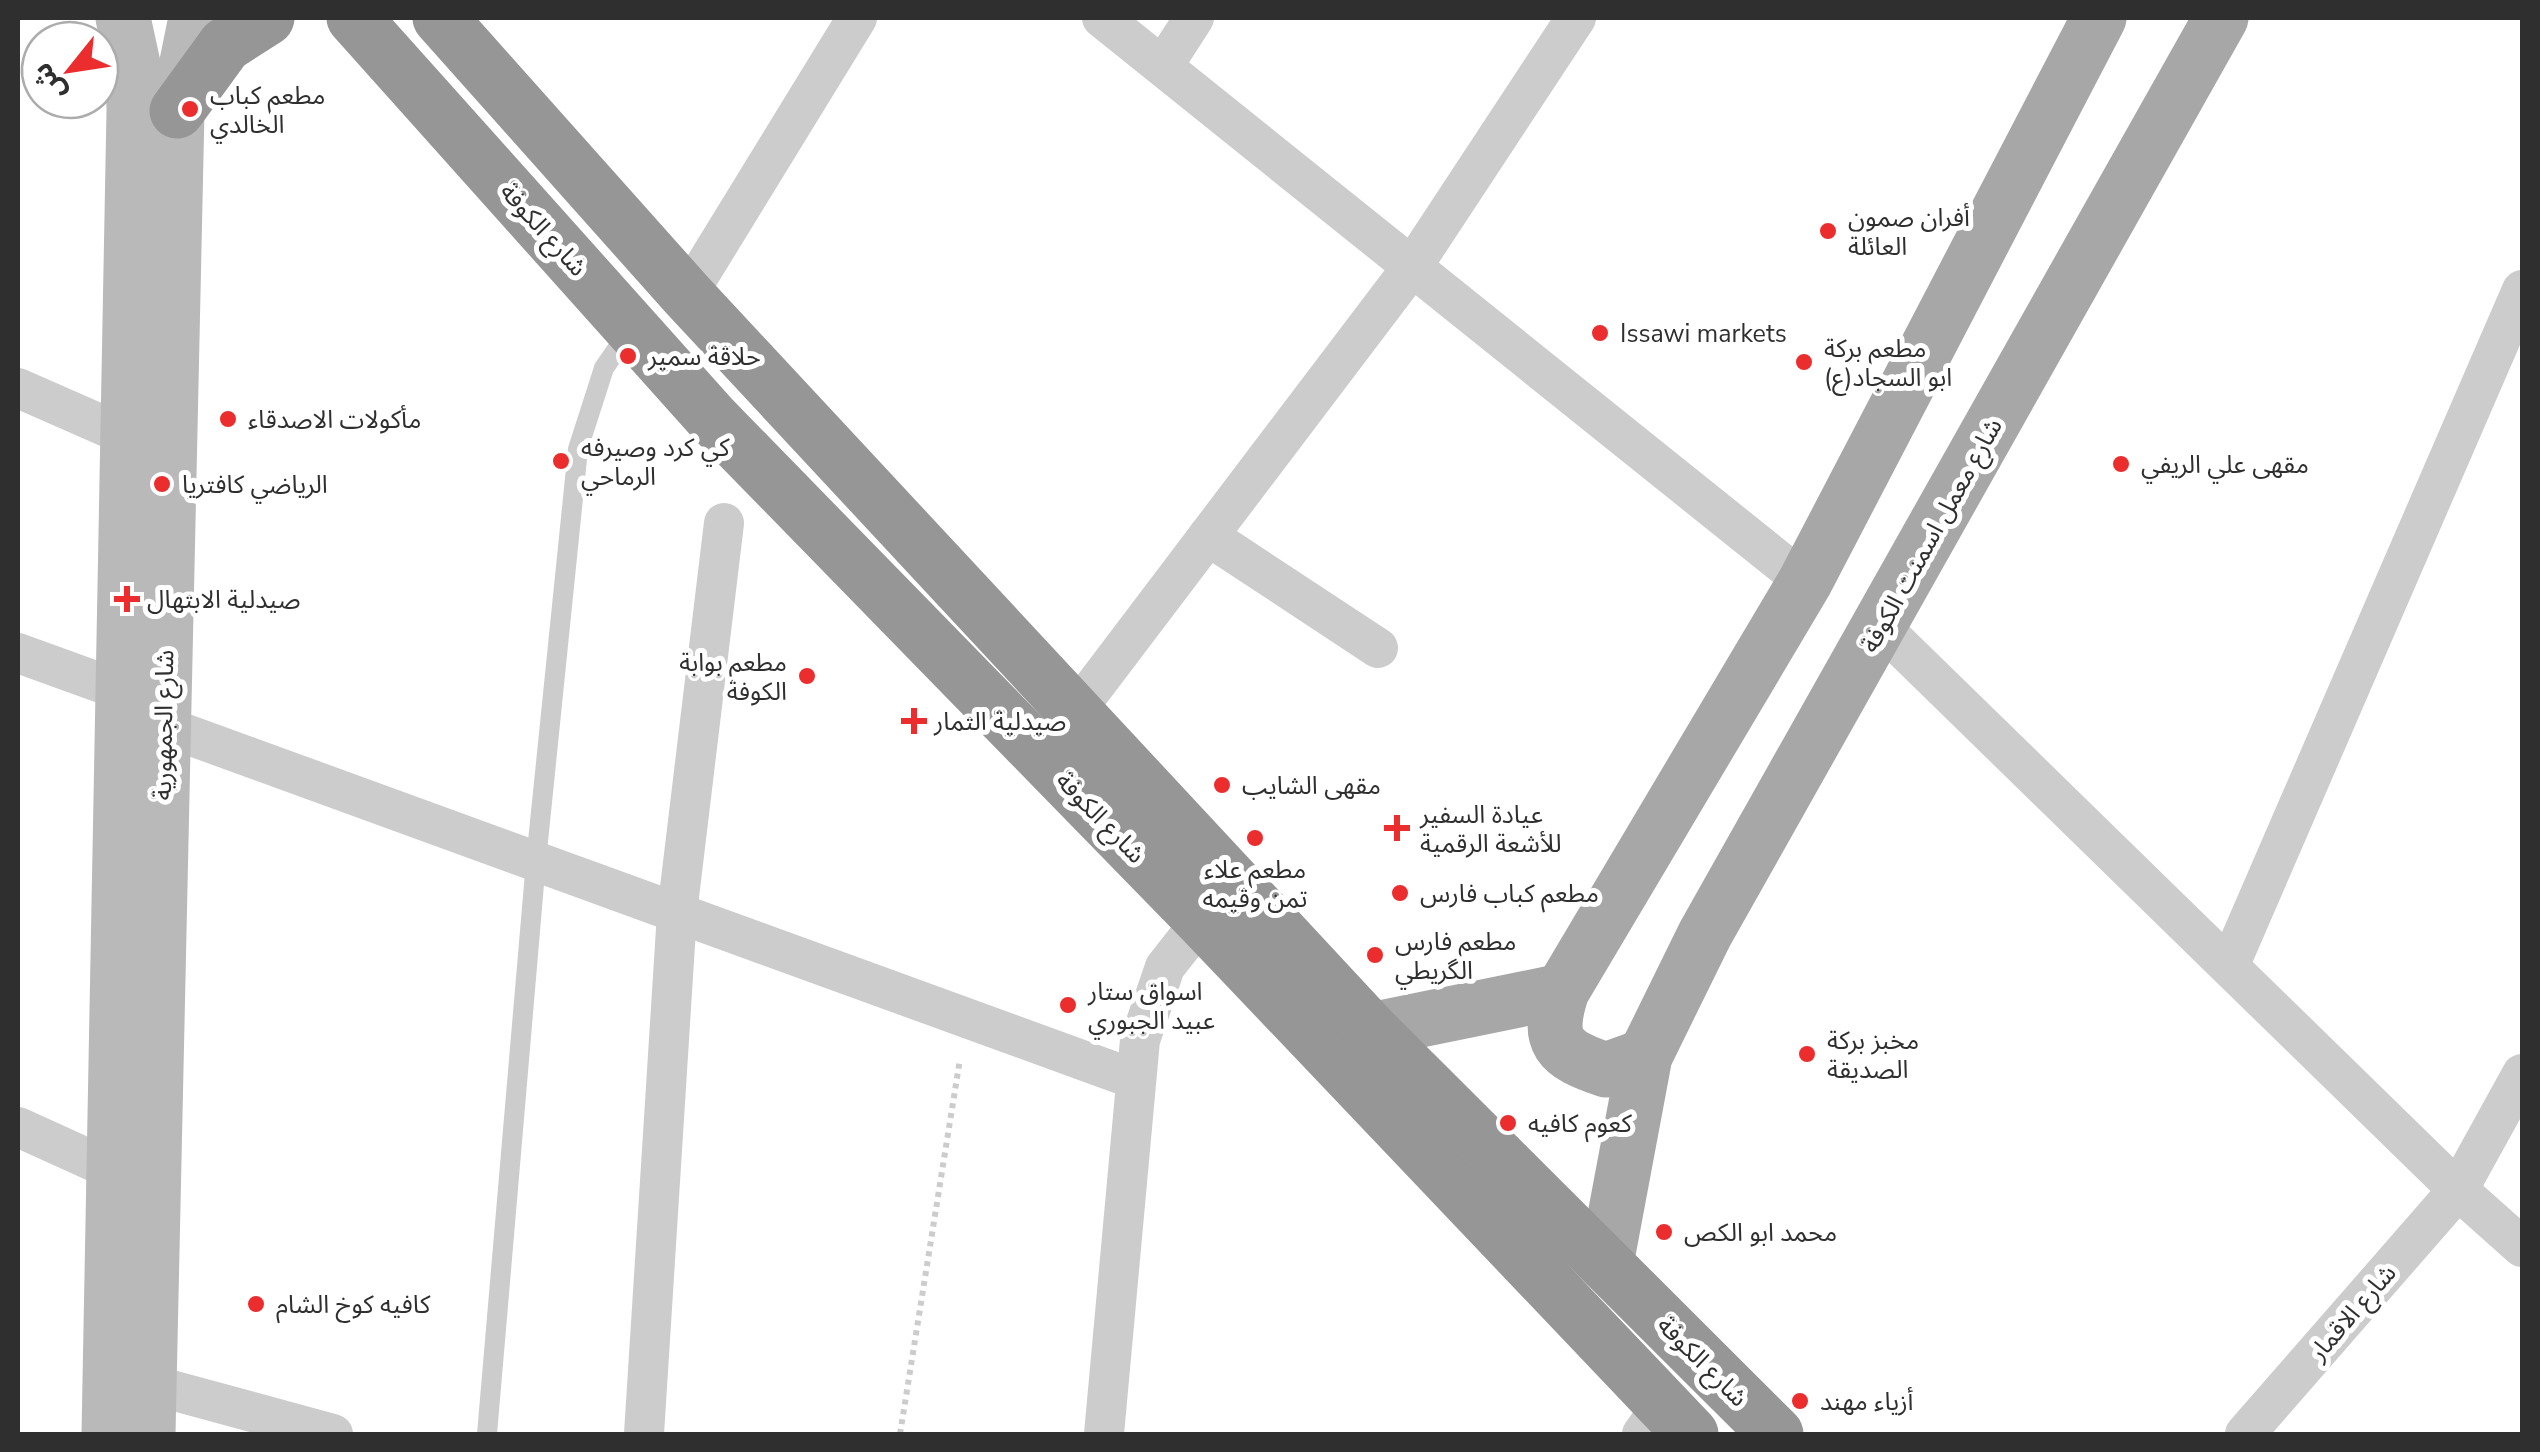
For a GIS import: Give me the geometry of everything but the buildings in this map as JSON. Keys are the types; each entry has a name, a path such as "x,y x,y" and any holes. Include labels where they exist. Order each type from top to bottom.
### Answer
{"highway":[{"path":"176,111 225,44 268,18"},
{"name":"شارع الكوفة","path":"440,18 688,295 1371,1030 1776,1434"},
{"name":"شارع الكوفة","path":"354,22 713,420 1202,920 1665,1425"}],"main road":[{"path":"1645,1056 1606,1070 1564,1052 1556,1042 1554,1016 1562,991 1806,582 2099,18"},
{"name":"شارع معمل اسمنت الكوفة","path":"1606,1264 1645,1056 1705,934 2222,18"},
{"path":"1371,1030 1562,991"}],"street":[{"name":"شارع الجمهورية","path":"124,18 133,64 134,110 125,435 144,709 149,1410"},
{"name":"شارع الجمهورية","path":"110,1434 116,1171 176,111 196,18"},
{"path":"688,295 858,18"},
{"path":"1102,18 1806,582"},
{"path":"1163,66 1194,18"},
{"path":"1074,714 1412,266 1576,18"},
{"path":"2230,964 2522,290"},
{"path":"18,388 125,435"},
{"path":"644,1434 677,913 724,523"},
{"path":"1208,536 1378,648"},
{"path":"1880,626 2458,1190 2522,1247"},
{"path":"18,653 144,709 536,861 1134,1080"},
{"path":"1104,1434 1140,1040 1166,967 1202,920"},
{"name":"شارع الاقمار","path":"2249,1433 2458,1190 2522,1074"},
{"path":"18,1128 116,1171"},
{"path":"149,1410 333,1434"}],"lane":[{"path":"487,1434 536,861 578,449 604,368 632,327"}],"path":[{"path":"900,1434 967,1018"}],"place":[{"name":"مطعم كباب الخالدي","path":"190,109"},
{"name":"أفران صمون العائلة","path":"1828,231"},
{"name":"Issawi markets","path":"1600,333"},
{"name":"حلاقة سمير","path":"628,356"},
{"name":"مطعم بركة ابو السجاد(ع)","path":"1804,362"},
{"name":"مأكولات الاصدقاء","path":"228,419"},
{"name":"كي كرد وصيرفه الرماحي","path":"561,461"},
{"name":"مقهى علي الريفي","path":"2121,464"},
{"name":"الرياضي كافتريا","path":"162,484"},
{"name":"صيدلية الابتهال","path":"127,599"},
{"name":"مطعم بوابة الكوفة","path":"807,676"},
{"name":"صيدلية التمار","path":"914,721"},
{"name":"مقهى الشايب","path":"1222,785"},
{"name":"عيادة السفير للأشعة الرقمية","path":"1397,828"},
{"name":"مطعم علاء تمن وقيمه","path":"1255,838"},
{"name":"مطعم كباب فارس","path":"1400,893"},
{"name":"مطعم فارس الگريطي","path":"1375,955"},
{"name":"اسواق ستار عبيد الجبوري","path":"1068,1005"},
{"name":"مخبز بركة الصديقة","path":"1807,1054"},
{"name":"كعوم كافيه","path":"1508,1123"},
{"name":"محمد ابو الكص","path":"1664,1232"},
{"name":"كافيه كوخ الشام","path":"256,1304"},
{"name":"أزياء مهند","path":"1800,1401"}]}
